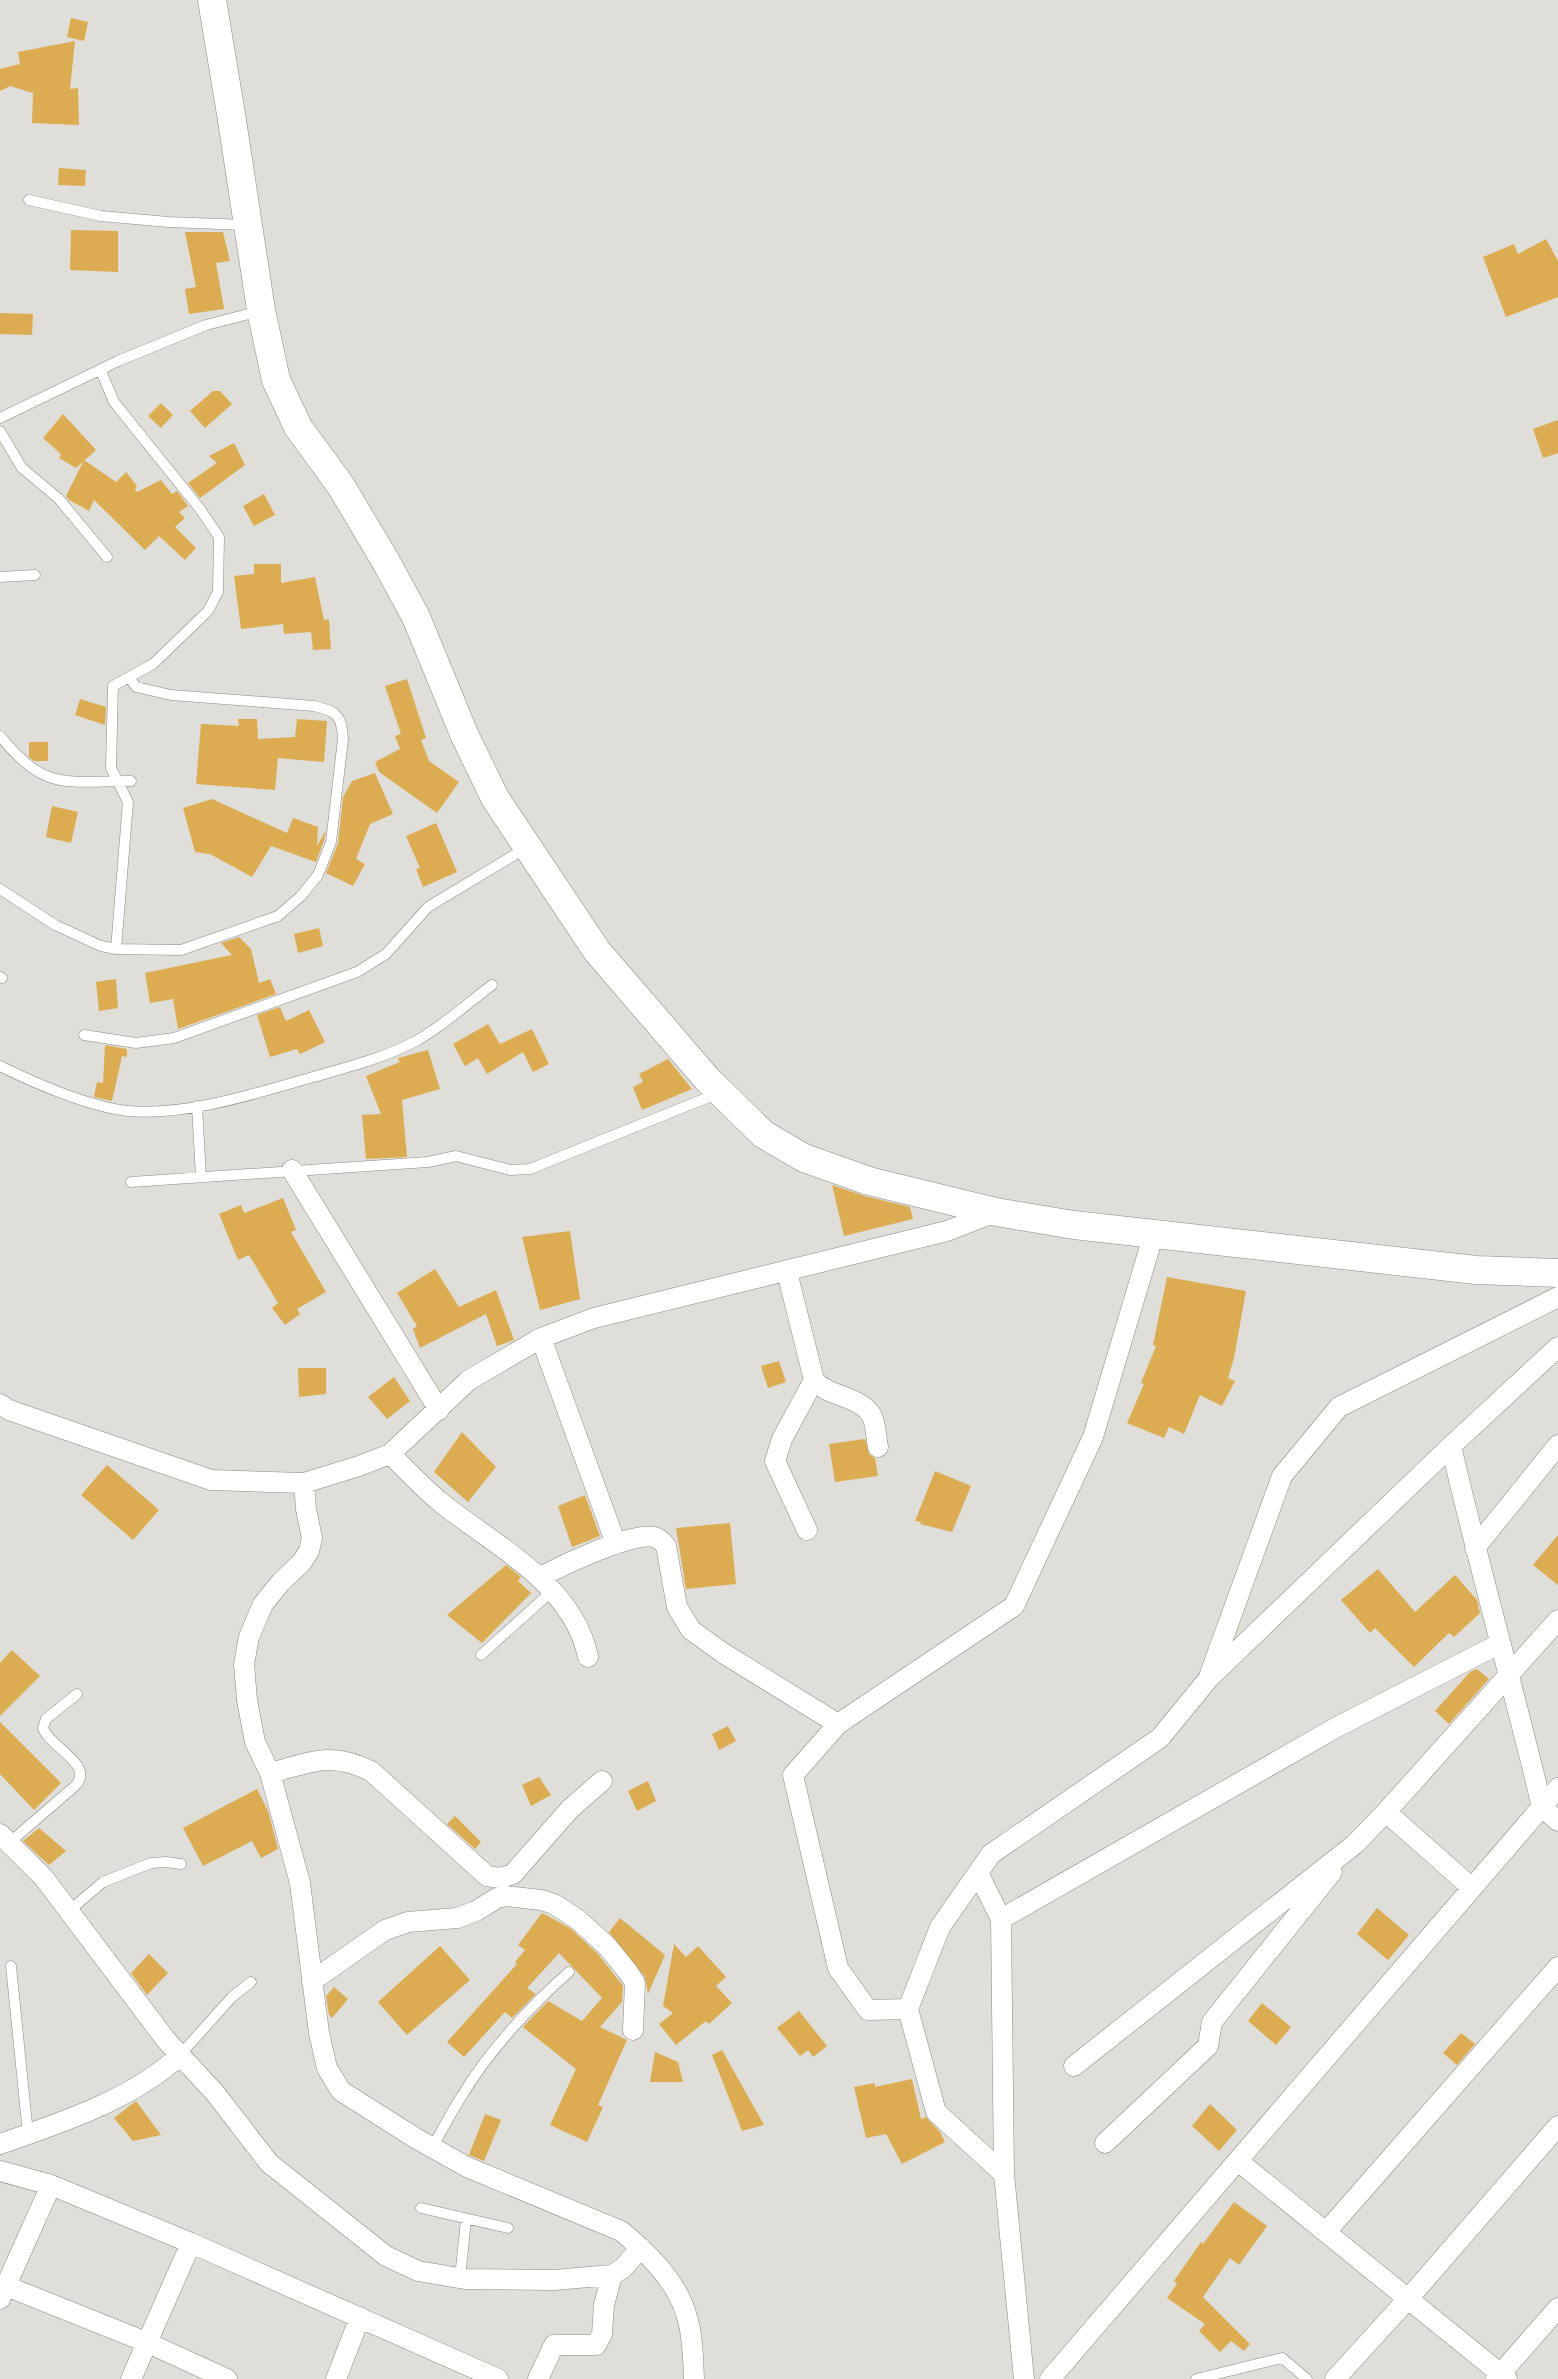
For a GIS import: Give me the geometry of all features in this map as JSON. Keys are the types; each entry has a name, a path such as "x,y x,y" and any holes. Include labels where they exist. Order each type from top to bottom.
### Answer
{"main road":[{"path":"212,0 261,310 276,380 298,427 340,486 385,560 416,616 464,734 494,798 597,951 720,1092 763,1134 804,1158 869,1181 996,1212 1074,1225 1476,1270 1558,1273"}],"street":[{"path":"292,1170 439,1410"},
{"path":"0,1404 9,1410 210,1480 304,1483 390,1454 469,1380 541,1338 594,1318 787,1272 947,1231 996,1212"},
{"path":"908,2009 868,2010 838,1968 793,1775 838,1724 1014,1606 1093,1437 1154,1233"},
{"path":"787,1272 814,1380 827,1391 860,1405 871,1414 878,1447"},
{"path":"1209,1678 1282,1476 1339,1407 1558,1298"},
{"path":"541,1338 616,1544"},
{"path":"1004,2174 936,2112 908,2009 940,1927 991,1854 1160,1738 1209,1678 1558,1347"},
{"path":"807,1530 775,1461 782,1438 814,1380"},
{"path":"1452,1446 1475,1548 1500,1644 1510,1674 1542,1807 1558,1820"},
{"path":"1475,1548 1558,1446"},
{"path":"390,1454 438,1500 546,1584 584,1637 588,1657"},
{"path":"304,1483 306,1509 312,1538 309,1550 302,1562 281,1582 263,1604 252,1628 245,1655 247,1700 255,1742 270,1772 300,1883 322,2053 327,2068 341,2091 432,2148 467,2167 621,2231 641,2248 666,2277 687,2316 694,2379"},
{"path":"546,1584 574,1560 616,1544 648,1537 661,1540 668,1553 677,1607 691,1630 723,1653 838,1724"},
{"path":"1105,2144 1208,2046 1212,2022 1355,1844 1558,1620"},
{"path":"1001,1919 1337,1727 1500,1644"},
{"path":"270,1772 328,1759 350,1762 371,1771 487,1876 500,1878 514,1874 570,1809 602,1781"},
{"path":"1050,2379 1558,1788"},
{"path":"1386,1812 1472,1888"},
{"path":"4,1838 44,1878 70,1910 166,2040 215,2093 269,2163 386,2256 418,2271 460,2278 554,2280 612,2275 623,2268 641,2248"},
{"path":"1074,2066 1355,1844"},
{"path":"978,1873 1001,1919 1004,2174 1024,2379"},
{"path":"312,1981 385,1930 408,1922 457,1918 476,1911 497,1898 506,1896 541,1900 554,1904 577,1919 606,1946 628,1972 635,1983 633,2030"},
{"path":"1326,2232 1558,1967"},
{"path":"0,2144 60,2123 140,2086 166,2070 180,2055"},
{"path":"1335,2379 1408,2299 1558,2126"},
{"path":"1238,2161 1501,2377 1558,2308"},
{"path":"0,2171 51,2185 190,2243 498,2379"},
{"path":"51,2185 3,2292 146,2342 226,2379"},
{"path":"131,2379 190,2243"},
{"path":"538,2379 554,2345 596,2345 602,2334 604,2305 612,2275"},
{"path":"336,2379 360,2317"}],"lane":[{"path":"29,200 102,216 168,222 248,225"},
{"path":"0,418 101,371 118,361 206,325 261,310"},
{"path":"101,371 114,402 200,509 219,537 218,592 208,611 153,664 113,686 111,768 128,802 116,950"},
{"path":"0,431 22,468 59,499 107,557"},
{"path":"0,577 35,575"},
{"path":"0,888 55,925 101,946 116,950 181,950 278,916 301,896 318,875 331,842 343,739 342,725 338,715 330,710 314,706 171,695 136,687 128,678"},
{"path":"0,736 16,756 34,771 59,782 131,781"},
{"path":"84,1035 136,1043 174,1038 357,972 386,954 428,907 528,847"},
{"path":"0,1066 48,1088 118,1109 166,1110 197,1106 275,1088 378,1058 417,1040 492,985"},
{"path":"131,1182 428,1162 456,1156 510,1170 530,1169 720,1092"},
{"path":"197,1106 201,1178"},
{"path":"481,1655 546,1584"},
{"path":"4,1838 74,1786 80,1778 81,1773 77,1764 48,1737 44,1728 46,1719 77,1694"},
{"path":"70,1910 103,1882 151,1863 181,1864"},
{"path":"11,1966 28,2134"},
{"path":"432,2148 463,2093 495,2051 524,2014 569,1972"},
{"path":"180,2055 232,1998 251,1982"},
{"path":"420,2208 466,2220 508,2228"},
{"path":"460,2278 466,2220"},
{"path":"1196,2379 1282,2358 1307,2379"}],"building":[{"path":"71,18 88,22 84,41 67,37"},
{"path":"75,41 70,89 78,88 79,125 32,123 33,93 10,86 0,91 0,69 20,64 18,52"},
{"path":"59,168 86,170 85,186 58,185"},
{"path":"71,230 118,231 118,272 70,270"},
{"path":"185,232 223,232 230,261 216,263 224,309 189,314 185,289 196,287"},
{"path":"1546,239 1558,261 1558,297 1506,317 1483,257 1514,244 1518,254"},
{"path":"0,313 33,314 32,335 0,334"},
{"path":"213,391 220,391 232,404 205,428 190,411"},
{"path":"161,403 173,415 161,428 148,416"},
{"path":"63,414 96,450 76,468 59,458 61,454 43,438"},
{"path":"1558,420 1558,453 1543,458 1533,429"},
{"path":"234,443 245,465 200,498 188,483 217,463 209,456"},
{"path":"84,460 116,482 126,472 137,486 135,489 137,492 161,480 172,494 177,491 188,506 179,512 185,518 175,527 196,548 185,560 159,536 145,550 94,500 89,511 69,500 66,496"},
{"path":"264,494 275,515 254,526 243,506"},
{"path":"254,564 281,564 281,583 315,577 324,620 329,619 331,649 313,650 311,632 284,634 283,624 241,629 234,576 254,574"},
{"path":"407,679 426,738 421,740 429,761 459,782 437,813 379,772 375,762 400,749 395,736 401,734 385,686"},
{"path":"80,699 106,707 105,725 75,715"},
{"path":"238,719 257,719 258,739 295,737 297,719 327,721 324,762 278,758 275,790 196,784 201,724 239,726"},
{"path":"29,742 48,742 48,761 34,761 29,757"},
{"path":"375,773 393,814 370,824 356,859 365,864 353,886 326,873 338,843 343,797 352,781"},
{"path":"212,799 287,833 293,818 318,827 317,846 326,830 316,862 271,846 252,877 210,854 195,852 183,808"},
{"path":"52,806 78,812 71,843 46,837"},
{"path":"436,823 457,872 423,887 416,869 420,868 406,836"},
{"path":"319,928 323,946 298,953 294,934"},
{"path":"239,937 251,949 259,983 270,979 276,994 178,1029 173,999 150,1003 145,973 232,955 221,943"},
{"path":"116,979 118,1008 99,1011 96,982"},
{"path":"280,1007 286,1021 309,1010 325,1042 300,1054 297,1049 270,1057 257,1015"},
{"path":"488,1024 500,1044 532,1029 549,1064 533,1072 523,1052 487,1074 478,1058 465,1066 453,1044"},
{"path":"105,1045 127,1049 127,1057 122,1056 112,1101 94,1097 97,1082 103,1083"},
{"path":"428,1050 440,1089 402,1100 407,1157 366,1159 362,1115 381,1114 366,1076 400,1062 398,1058"},
{"path":"668,1059 692,1089 642,1110 633,1087 643,1082 639,1074"},
{"path":"832,1185 865,1196 910,1207 913,1219 844,1236"},
{"path":"283,1198 296,1230 291,1232 326,1292 297,1309 300,1314 285,1325 272,1308 278,1303 249,1255 238,1260 219,1214 241,1205 244,1213"},
{"path":"570,1231 580,1299 540,1310 522,1237"},
{"path":"435,1269 459,1307 496,1290 514,1340 497,1346 486,1314 420,1348 413,1329 417,1326 397,1293"},
{"path":"1167,1277 1246,1291 1234,1358 1228,1378 1235,1381 1222,1406 1200,1395 1184,1434 1169,1427 1164,1438 1127,1423 1144,1384 1141,1383 1156,1346 1153,1345"},
{"path":"779,1361 786,1382 768,1388 761,1366"},
{"path":"298,1368 326,1368 326,1394 299,1397"},
{"path":"394,1377 410,1401 387,1419 368,1397"},
{"path":"462,1432 496,1467 468,1502 434,1472"},
{"path":"865,1439 869,1454 875,1458 878,1476 835,1482 829,1444"},
{"path":"107,1465 159,1510 133,1540 81,1495"},
{"path":"935,1471 971,1486 952,1532 915,1521"},
{"path":"585,1495 600,1536 572,1547 558,1506"},
{"path":"730,1523 736,1584 686,1589 676,1528"},
{"path":"1558,1535 1558,1585 1533,1565"},
{"path":"506,1565 521,1577 518,1581 531,1593 482,1643 447,1615"},
{"path":"1378,1569 1415,1612 1455,1575 1477,1600 1480,1613 1454,1637 1449,1633 1414,1667 1375,1628 1370,1633 1341,1600"},
{"path":"12,1650 40,1676 0,1716 0,1663"},
{"path":"1477,1669 1489,1679 1449,1724 1435,1711 1470,1672"},
{"path":"0,1722 61,1783 34,1810 0,1774"},
{"path":"728,1726 736,1741 719,1750 712,1734"},
{"path":"539,1777 551,1795 531,1806 522,1785"},
{"path":"648,1781 656,1801 637,1811 628,1791"},
{"path":"257,1789 268,1811 278,1849 261,1858 252,1841 203,1866 183,1828"},
{"path":"455,1816 481,1842 475,1849 447,1824"},
{"path":"39,1828 66,1851 49,1865 23,1841"},
{"path":"1377,1908 1409,1935 1388,1960 1357,1934"},
{"path":"542,1913 570,1928 598,1954 623,1986 622,2002 600,2027 627,2040 598,2105 603,2107 587,2142 550,2125 576,2069 523,2027 548,2001 582,2021 602,1998 559,1953 527,1988 536,1994 512,2018 505,2012 464,2057 447,2042 517,1964 515,1962 525,1950 518,1945"},
{"path":"620,1918 665,1955 648,1994 645,1977 609,1932"},
{"path":"674,1944 686,1957 698,1946 726,1977 716,1986 732,2003 709,2024 706,2021 676,2045 659,2024 673,2013 663,2006"},
{"path":"440,1946 470,1980 407,2035 378,2002"},
{"path":"149,1954 168,1973 147,1995 131,1973"},
{"path":"334,1987 348,1999 332,2018 329,2015 326,1996"},
{"path":"1262,2003 1291,2027 1276,2045 1248,2021"},
{"path":"799,2011 827,2046 813,2057 808,2050 800,2056 777,2028"},
{"path":"1461,2033 1475,2044 1457,2065 1443,2053"},
{"path":"722,2050 764,2125 742,2131 712,2055"},
{"path":"655,2052 678,2062 683,2082 650,2082"},
{"path":"912,2079 921,2119 926,2117 940,2132 945,2142 902,2164 886,2134 866,2138 854,2087 875,2083 875,2087"},
{"path":"136,2101 161,2135 133,2141 114,2118"},
{"path":"1210,2104 1237,2130 1219,2151 1192,2126"},
{"path":"485,2114 501,2120 484,2161 469,2155"},
{"path":"1234,2202 1267,2226 1239,2265 1230,2258 1203,2297 1250,2344 1244,2351 1231,2341 1220,2352 1199,2331 1205,2324 1167,2298 1177,2284 1174,2281 1201,2242 1203,2244"}]}
